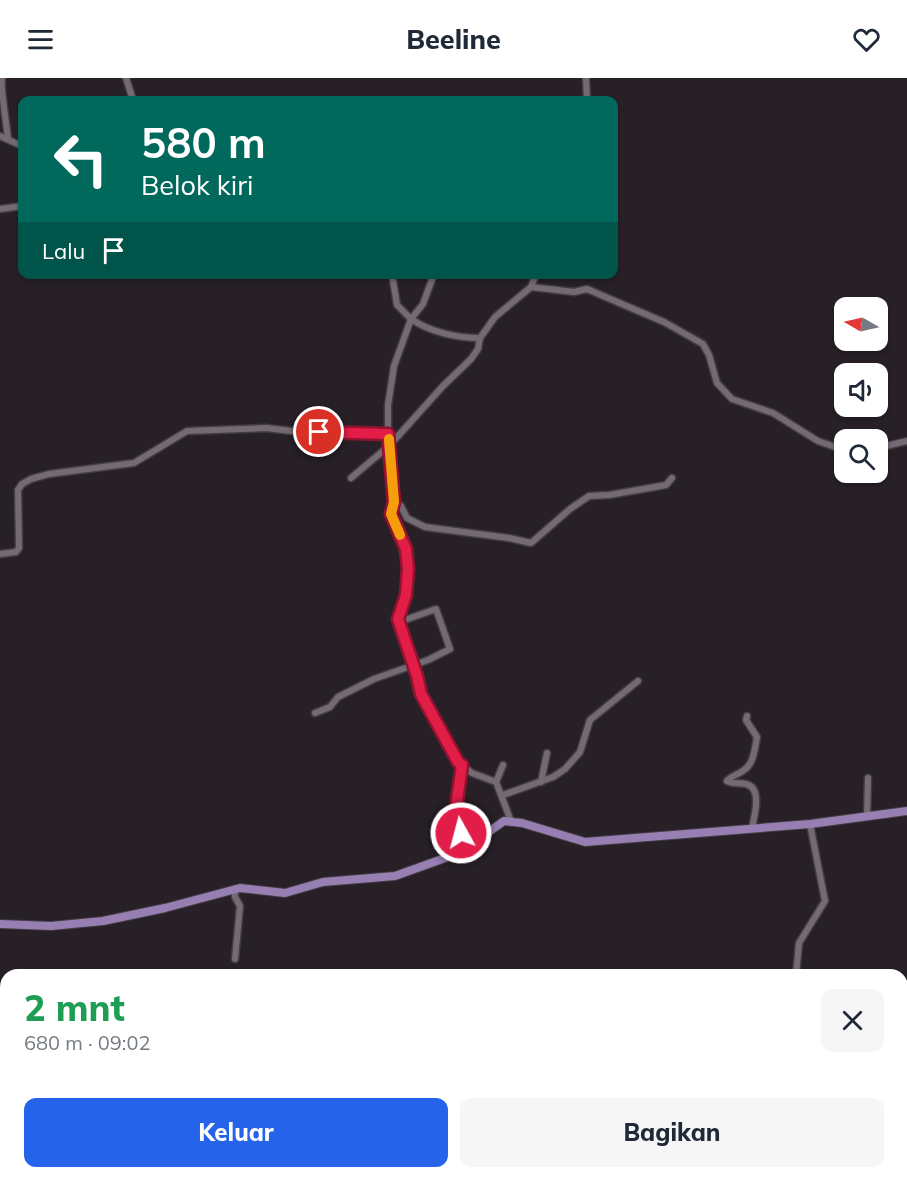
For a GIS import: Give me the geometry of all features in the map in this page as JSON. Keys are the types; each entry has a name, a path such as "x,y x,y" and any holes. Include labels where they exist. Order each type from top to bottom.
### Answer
{"main road":[{"path":"0,924 74,924 122,918 235,889 249,888 285,893 323,882 395,876 416,870 468,848 499,824 511,821 585,842 810,824 907,811"}],"street":[{"path":"3,78 0,85 5,102 8,140"},
{"path":"126,78 132,96"},
{"path":"586,78 587,96"},
{"path":"0,136 18,144"},
{"path":"0,209 18,207"},
{"path":"393,279 397,305 411,318 435,330 469,338 480,338"},
{"path":"432,279 423,304 411,318 390,384 388,434 394,502 391,514 406,549 408,569 406,595 399,622 421,694 458,762 472,773 496,782 503,795 511,821"},
{"path":"351,478 390,445 443,386 471,359 478,349 480,338 495,317 531,286 534,279"},
{"path":"531,286 574,292 587,289 664,322 703,344 709,355 717,382 732,399 773,413 818,441 834,447"},
{"path":"0,554 16,552 19,548 18,490 22,484 31,479 49,474 134,462 187,431 266,428 300,432 388,434"},
{"path":"888,446 907,441"},
{"path":"394,502 400,506 407,518 425,527 531,543 556,520 589,496 629,492 666,484 672,478"},
{"path":"315,712 330,707 338,697 357,688 447,652 450,646 435,608 399,622"},
{"path":"503,795 554,777 576,758 590,720 638,681"},
{"path":"747,716 746,720 757,737 751,762 747,768 729,778 728,781 749,784 753,789 756,798 752,828"},
{"path":"541,782 547,753"},
{"path":"462,765 455,815 468,848"},
{"path":"496,782 503,765"},
{"path":"867,816 868,778"},
{"path":"797,969 799,943 825,901 810,824"},
{"path":"235,889 235,897 240,906 235,959"}],"slow traffic":[{"path":"389,439 394,502 391,514 400,535"}],"route":[{"path":"319,432 388,434 394,502 391,514 406,549 408,569 406,595 398,619 421,694 458,762 462,765 455,815 461,833"}]}
